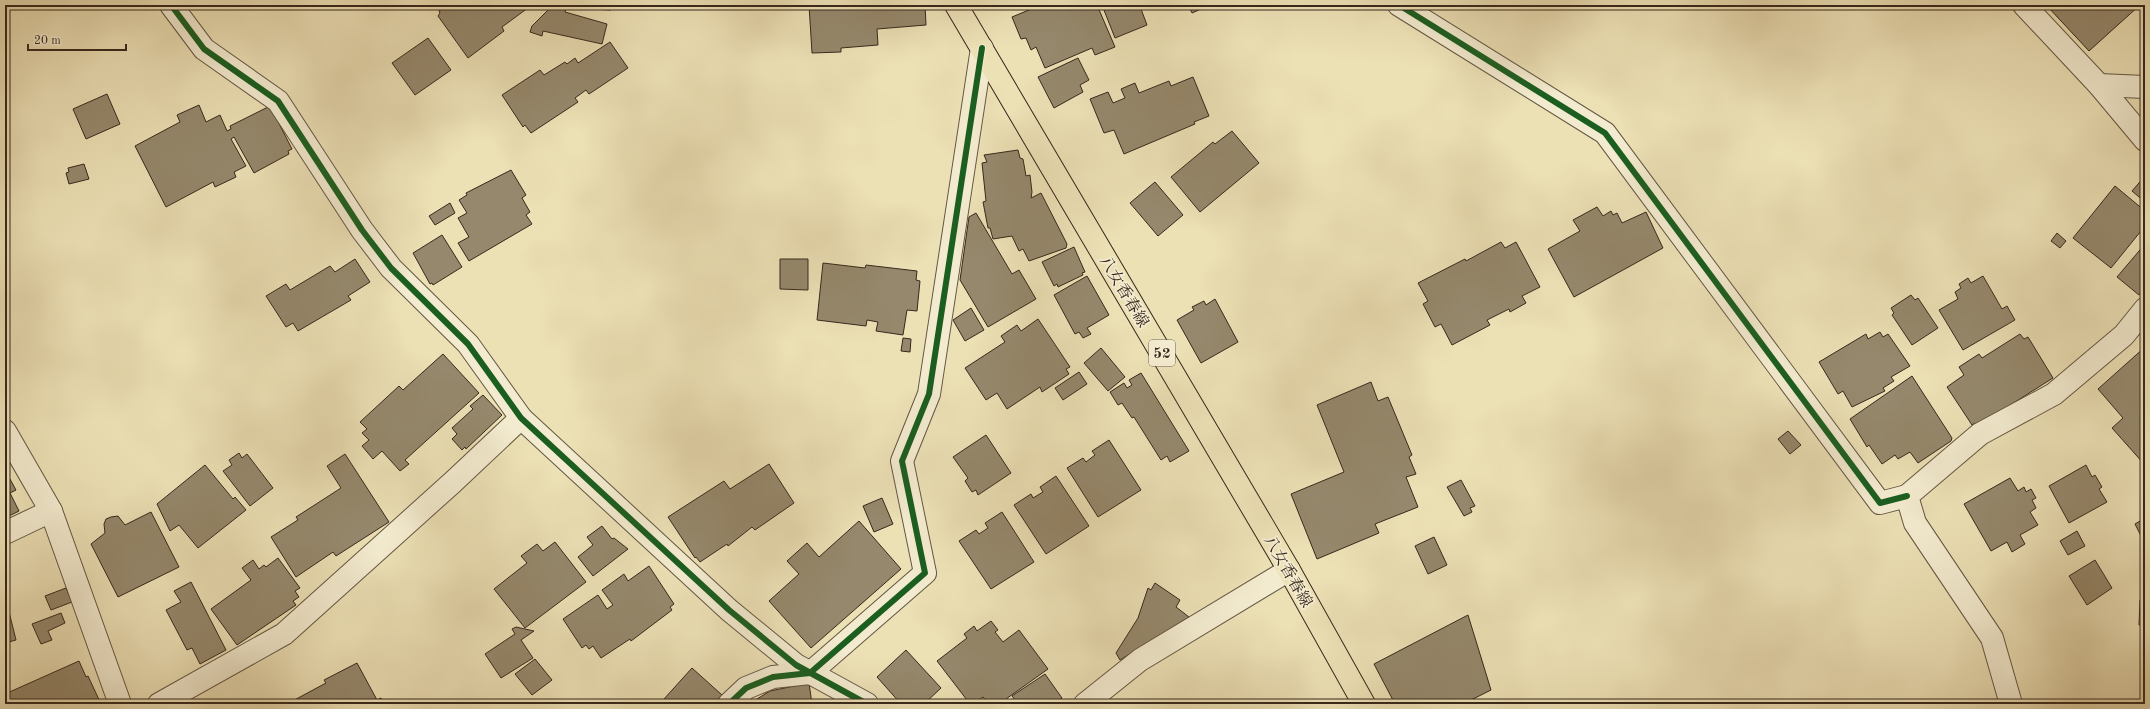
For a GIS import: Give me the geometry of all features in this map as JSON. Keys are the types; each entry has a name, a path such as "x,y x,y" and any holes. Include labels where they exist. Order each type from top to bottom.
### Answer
{"main road":[{"name":"八女香春線","path":"956,5 1290,570 1364,704"}],"street":[{"path":"171,5 204,49 278,101 362,230 391,268 468,344 520,418 729,610 796,665 867,704"},
{"path":"1399,5 1606,132 1880,502 1907,496 1980,434 2054,394 2124,335 2145,309"},
{"path":"2024,5 2099,85 2145,140"},
{"path":"729,704 746,688 773,677 810,673 925,573 902,461 929,394 982,48"},
{"path":"2099,85 2145,87"},
{"path":"159,704 284,634 453,482 520,418"},
{"path":"5,431 51,511 120,704"},
{"path":"1907,496 1915,523 1992,638 2011,704"},
{"path":"5,533 51,511"},
{"path":"1085,704 1140,660 1290,570"}],"building":[{"path":"447,5 532,5 502,27 504,31 468,58 438,16 440,13 439,11"},
{"path":"553,5 560,5 559,7 566,9 565,12 607,24 602,44 543,31 542,36 530,32 532,26"},
{"path":"564,5 610,5 611,10 569,8 569,6 565,7"},
{"path":"809,5 925,5 926,25 877,29 878,45 841,48 841,52 812,53"},
{"path":"1041,5 1097,5 1115,47 1095,55 1092,48 1045,68 1036,47 1031,50 1026,38 1021,39 1012,17"},
{"path":"1102,5 1137,5 1139,10 1141,9 1147,25 1115,38"},
{"path":"1199,5 1201,9 1192,13 1189,7"},
{"path":"2050,5 2140,5 2089,51 2048,7"},
{"path":"2145,17 2145,30 2140,23"},
{"path":"428,38 451,70 415,95 392,63"},
{"path":"610,42 628,68 589,94 586,90 575,98 578,102 531,133 525,125 523,127 502,95 540,70 544,75 565,62 567,64 575,58 578,63"},
{"path":"1078,58 1089,80 1080,85 1083,92 1054,108 1038,77"},
{"path":"1193,77 1209,116 1194,122 1195,124 1124,154 1114,130 1104,133 1090,99 1108,92 1113,103 1125,98 1121,89 1135,83 1139,93 1169,81 1171,86"},
{"path":"107,94 120,124 86,139 73,109"},
{"path":"199,105 206,122 220,115 227,131 231,129 230,126 270,106 292,149 288,151 289,154 254,173 234,137 231,139 246,166 234,172 236,177 215,187 213,182 166,207 135,146 180,122 177,115"},
{"path":"1232,131 1259,163 1200,212 1171,177 1213,142 1215,144"},
{"path":"1018,150 1020,158 1023,159 1026,176 1030,175 1032,192 1031,198 1041,193 1067,244 1066,248 1029,261 1023,249 1019,251 1012,236 993,239 990,228 988,228 983,202 986,201 982,163 987,162 984,155"},
{"path":"84,164 89,179 69,184 66,173 69,172 68,168"},
{"path":"511,170 526,195 522,198 530,212 526,215 532,224 469,261 458,243 469,237 458,218 467,213 459,200 467,195 466,193"},
{"path":"2145,176 2145,202 2132,191"},
{"path":"1155,182 1183,215 1158,236 1130,203"},
{"path":"2115,186 2145,211 2145,226 2111,268 2073,238"},
{"path":"450,203 455,213 435,225 429,216"},
{"path":"1597,207 1603,216 1611,211 1613,215 1617,213 1622,223 1646,212 1663,248 1574,297 1548,249 1580,231 1573,220"},
{"path":"976,213 1012,274 1019,270 1036,299 988,327 960,280 969,217"},
{"path":"2057,233 2066,241 2060,248 2051,241"},
{"path":"442,235 462,267 433,285 432,283 430,284 413,253"},
{"path":"1501,242 1505,248 1516,242 1540,287 1522,296 1526,303 1510,312 1509,309 1487,320 1490,325 1452,345 1441,324 1435,327 1423,304 1428,301 1418,283 1465,259 1466,261"},
{"path":"2145,244 2145,288 2139,295 2117,277"},
{"path":"1074,247 1085,272 1082,273 1083,275 1058,287 1057,284 1054,286 1042,262"},
{"path":"355,259 370,282 348,296 351,300 298,331 293,323 286,327 266,296 286,284 290,290 330,266 335,272"},
{"path":"780,259 808,259 808,290 780,289"},
{"path":"823,263 865,268 866,265 917,271 916,280 920,281 917,311 907,310 903,335 876,331 878,322 867,320 866,326 817,320"},
{"path":"1087,276 1109,315 1087,328 1091,334 1083,338 1079,332 1075,334 1054,295"},
{"path":"1983,276 2002,309 2007,306 2015,320 1963,350 1939,310 1958,299 1955,292 1961,288 1959,284 1968,278 1971,283"},
{"path":"1911,295 1915,300 1918,298 1938,328 1912,345 1892,315 1894,313 1891,308"},
{"path":"1215,299 1238,342 1201,363 1177,320 1194,310 1192,307 1204,301 1206,305"},
{"path":"971,308 984,330 965,341 953,320"},
{"path":"1038,319 1070,367 1066,369 1069,374 1042,392 1040,387 1007,409 997,393 986,400 965,368 1005,342 1001,336 1017,325 1021,331"},
{"path":"1880,332 1883,337 1888,334 1910,366 1891,377 1894,381 1883,388 1885,391 1852,407 1843,391 1838,394 1819,362 1866,334 1868,339"},
{"path":"2020,334 2024,339 2028,337 2053,378 1977,426 1975,423 1972,425 1947,387 1964,375 1959,367 1979,354 1982,358"},
{"path":"903,338 911,339 910,352 901,351"},
{"path":"2145,347 2144,464 2112,428 2123,418 2098,389"},
{"path":"1101,348 1125,377 1108,391 1084,363"},
{"path":"443,354 479,393 405,460 409,464 400,471 382,451 373,459 362,446 369,440 362,433 367,429 360,422 399,386 403,390"},
{"path":"1079,372 1087,384 1063,400 1055,388"},
{"path":"1141,373 1189,451 1170,462 1167,456 1161,460 1134,417 1132,418 1122,403 1118,405 1110,392 1124,383 1127,388 1132,385 1129,380"},
{"path":"1912,376 1952,438 1951,441 1918,463 1910,452 1898,459 1895,455 1882,464 1869,445 1867,447 1850,419"},
{"path":"1371,382 1378,401 1388,397 1412,455 1409,457 1416,474 1406,477 1418,507 1375,524 1379,533 1317,559 1291,494 1344,472 1317,405"},
{"path":"483,395 502,415 466,449 465,447 462,450 452,439 457,434 452,428 473,409 470,406"},
{"path":"1788,431 1801,445 1790,454 1778,439"},
{"path":"986,435 1011,473 978,495 976,490 972,492 965,481 968,478 953,457"},
{"path":"1109,440 1141,490 1098,517 1067,468 1083,458 1086,462 1095,455 1092,451"},
{"path":"239,453 242,458 247,454 273,488 250,506 223,471 232,465 229,460"},
{"path":"345,454 389,522 336,556 333,552 296,577 271,537 298,520 296,517 341,488 327,466"},
{"path":"769,464 794,503 755,530 752,527 728,546 727,544 700,562 696,557 695,558 668,517 724,481 730,489"},
{"path":"205,465 233,499 235,497 246,510 198,548 179,525 170,531 157,504"},
{"path":"2086,465 2092,477 2095,475 2102,487 2099,489 2107,502 2069,523 2049,486"},
{"path":"5,470 16,490 10,493 19,511 7,517 5,514"},
{"path":"1056,476 1089,526 1046,554 1014,505 1031,494 1033,498 1043,492 1040,487"},
{"path":"2010,478 2018,491 2024,487 2026,492 2031,489 2036,498 2032,500 2036,508 2030,512 2038,525 2020,535 2025,544 2012,552 2007,542 1991,551 1964,504"},
{"path":"1461,480 1475,506 1470,508 1472,512 1464,516 1447,487"},
{"path":"882,498 893,524 874,532 863,506"},
{"path":"151,512 179,567 118,597 91,544 105,533 104,524 106,519 118,516 125,525"},
{"path":"1002,512 1034,562 991,589 959,541 976,530 979,534 988,528 985,523"},
{"path":"2145,518 2145,544 2135,524"},
{"path":"859,521 901,569 811,648 769,601 799,574 787,561 807,543 819,557"},
{"path":"602,526 612,539 614,538 628,549 593,576 578,557 593,545 587,537"},
{"path":"2077,531 2085,546 2068,555 2060,541"},
{"path":"1434,537 1447,565 1428,574 1415,546"},
{"path":"555,542 586,582 525,628 494,589 527,563 521,556 537,544 543,551"},
{"path":"278,558 300,588 295,591 299,597 293,601 296,605 237,645 211,609 251,580 242,568 253,560 259,569 264,565 266,567"},
{"path":"2095,560 2112,588 2087,605 2069,576"},
{"path":"649,566 674,604 670,607 672,610 631,641 630,639 601,658 593,646 589,649 586,645 582,648 563,619 598,595 607,609 613,605 602,590 624,574 628,581"},
{"path":"191,582 226,650 200,664 192,648 187,650 166,610 181,602 174,591"},
{"path":"1155,583 1180,600 1176,607 1189,617 1120,660 1116,653 1138,618 1148,588 1151,590"},
{"path":"66,588 72,602 51,610 45,596"},
{"path":"5,596 16,640 5,643"},
{"path":"2140,600 2145,600 2145,625 2139,625"},
{"path":"61,613 65,623 48,631 52,640 41,644 32,624"},
{"path":"1468,615 1491,690 1463,704 1395,704 1374,664"},
{"path":"991,621 998,630 995,632 1003,642 1019,630 1048,669 999,704 988,704 983,697 974,704 970,704 937,661 967,638 964,634 974,626 977,631"},
{"path":"516,627 534,631 521,640 533,658 501,678 485,654 515,634 512,629"},
{"path":"906,650 941,688 924,704 901,704 877,677"},
{"path":"535,659 552,680 532,695 515,674"},
{"path":"79,661 101,704 5,704 5,694"},
{"path":"357,663 377,700 381,698 384,704 287,704 326,683 324,680"},
{"path":"692,668 722,695 714,704 668,704 664,699"},
{"path":"5,670 10,682 5,684"},
{"path":"1045,674 1062,698 1053,704 1018,704 1012,696"},
{"path":"809,683 812,704 749,704 770,691"}],"cycle path":[{"path":"171,5 204,49 278,101 362,230 391,268 468,344 521,418 729,610 796,665 867,704"},
{"path":"1399,5 1605,133 1880,503 1907,496"},
{"path":"729,704 746,688 773,677 810,673 925,573 902,461 929,394 982,48"}]}
